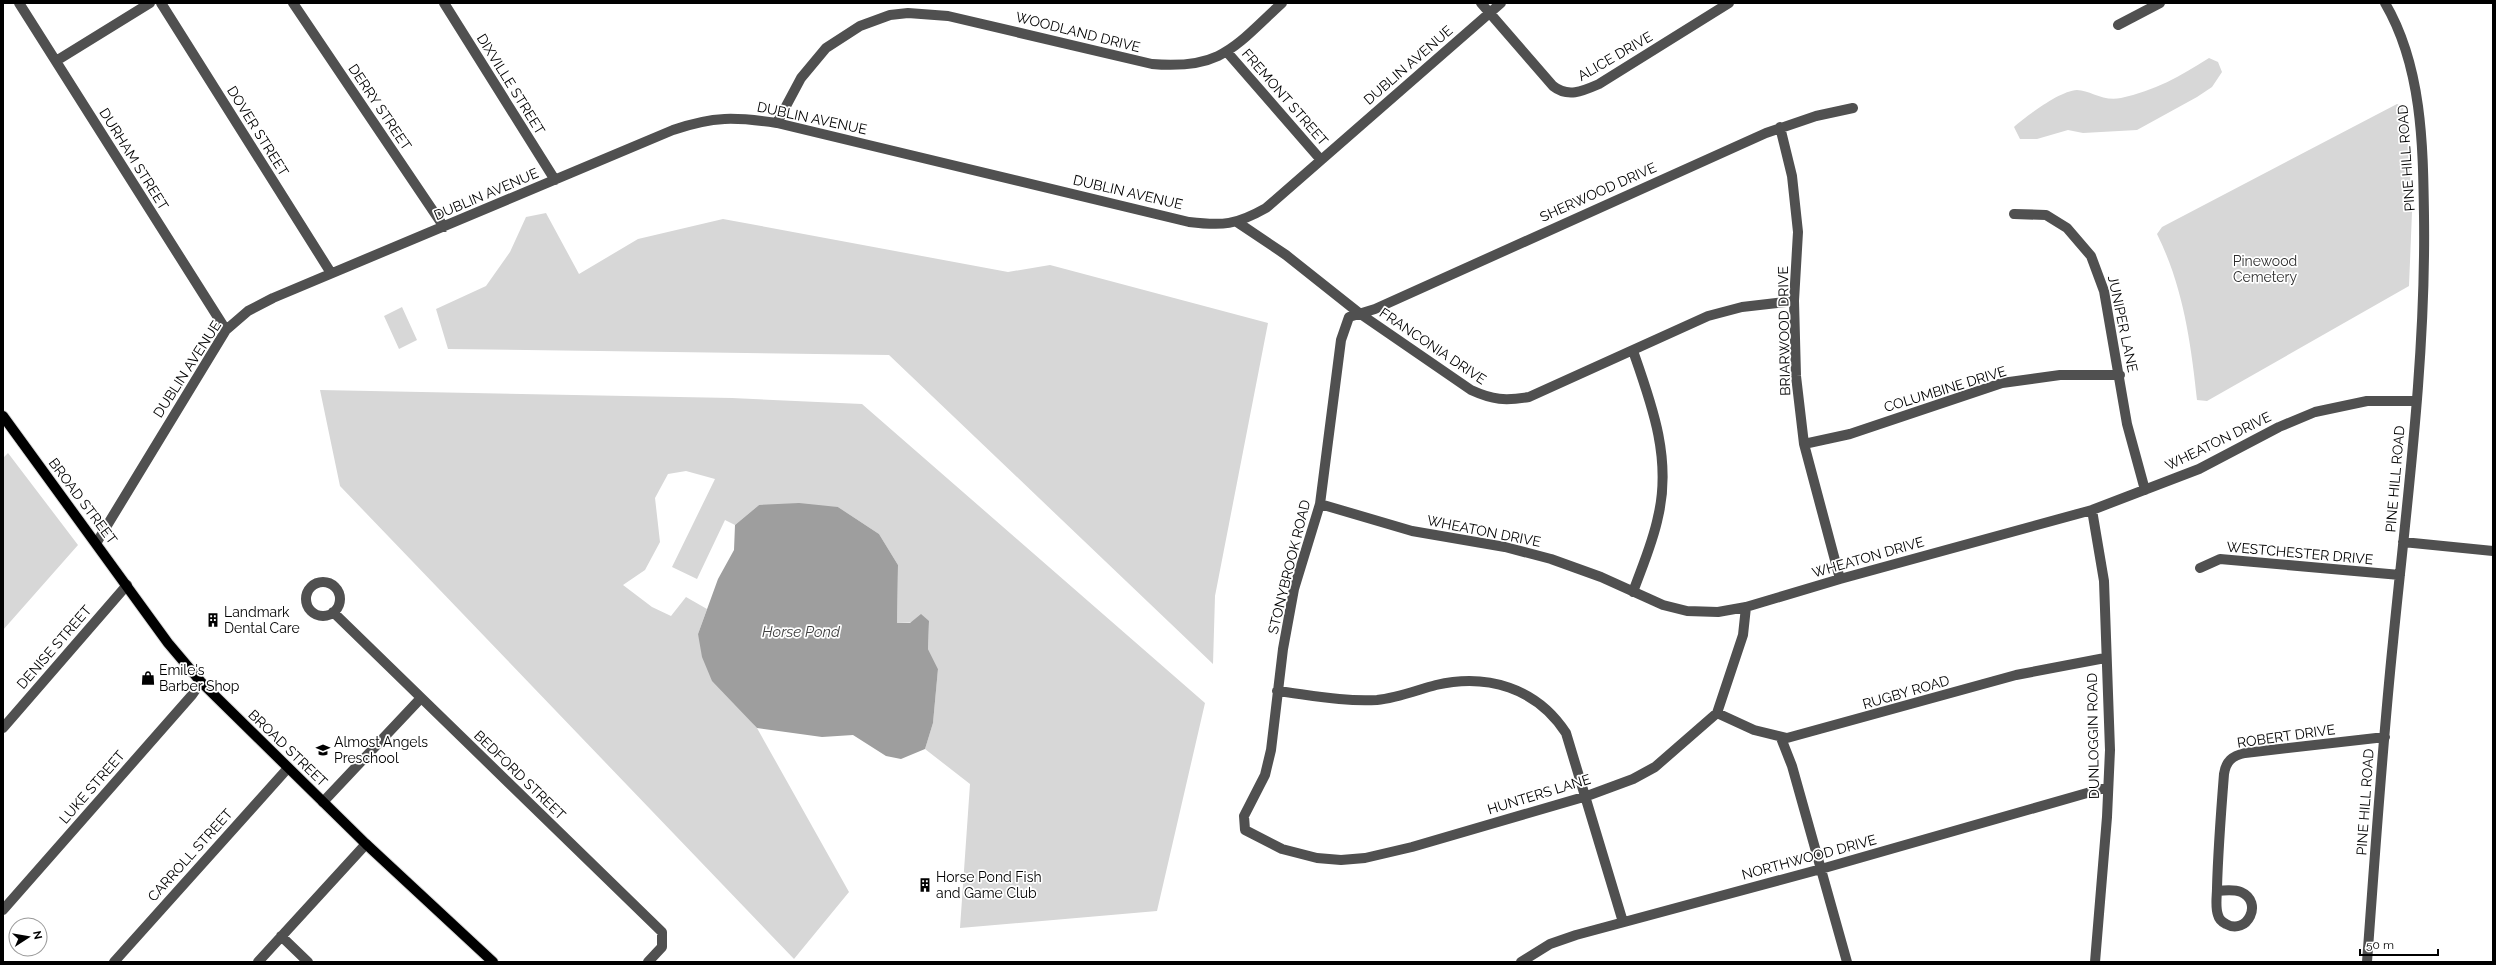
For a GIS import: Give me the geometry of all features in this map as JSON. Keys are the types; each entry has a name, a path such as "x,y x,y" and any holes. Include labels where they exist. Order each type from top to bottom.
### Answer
{"main road":[{"name":"BROAD STREET","path":"3,416 97,542 168,643 201,682 366,844 493,962"}],"street":[{"name":"DURHAM STREET","path":"19,3 226,330"},
{"path":"56,61 150,3"},
{"name":"DOVER STREET","path":"161,3 331,273"},
{"name":"DERRY STREET","path":"293,3 444,227"},
{"name":"DIXVILLE STREET","path":"444,3 555,180"},
{"name":"WOODLAND DRIVE","path":"777,122 801,78 813,61 836,39 874,20 908,8 973,21 1152,64 1175,66 1213,60 1227,52 1282,3"},
{"name":"ALICE DRIVE","path":"1481,3 1553,86 1568,93 1578,92 1599,84 1729,3"},
{"name":"DUBLIN AVENUE","path":"97,542 226,330 248,311 331,273 673,130 707,120 740,118 777,122 1189,222 1208,224 1237,222 1266,208 1501,3"},
{"path":"2118,24 2160,3"},
{"name":"PINE HILL ROAD","path":"2367,962 2384,737 2423,321 2424,235 2422,135 2416,91 2407,57 2400,34 2385,3"},
{"name":"FREMONT STREET","path":"1227,52 1321,160"},
{"name":"SHERWOOD DRIVE","path":"1359,313 1375,309 1780,127 1816,116 1853,108"},
{"name":"BRIARWOOD DRIVE","path":"1780,127 1792,176 1798,232 1794,300 1796,376 1804,444 1840,578"},
{"name":"JUNIPER LANE","path":"2014,214 2046,215 2076,237 2091,256 2104,291 2120,375 2127,424 2145,490"},
{"name":"FRANCONIA DRIVE","path":"1237,222 1286,255 1359,313 1471,390 1488,398 1507,401 1529,397 1708,316 1742,307 1794,300"},
{"name":"STONYBROOK ROAD","path":"1245,830 1244,816 1265,775 1271,750 1277,691 1294,589 1320,504 1341,340 1349,318 1359,313"},
{"path":"1633,351 1652,408 1660,438 1663,470 1658,517 1634,592"},
{"name":"COLUMBINE DRIVE","path":"1804,444 1850,434 1943,401 2002,383 2060,375 2120,375"},
{"name":"WHEATON DRIVE","path":"1320,504 1412,531 1505,547 1551,559 1663,605 1688,611 1718,612 1746,607 1840,578 2092,510 2199,469 2279,427 2315,412 2367,401 2416,401"},
{"name":"DUNLOGGIN ROAD","path":"2092,510 2104,581 2110,750 2096,962"},
{"path":"2403,542 2493,551"},
{"name":"WESTCHESTER DRIVE","path":"2200,568 2220,559 2400,575"},
{"name":"DENISE STREET","path":"3,728 127,585"},
{"path":"1717,713 1743,635 1746,607"},
{"name":"BEDFORD STREET","path":"334,612 662,932 662,947 648,962"},
{"name":"RUGBY ROAD","path":"1717,713 1754,730 1781,738 1806,735 2016,676 2106,658"},
{"path":"1277,691 1352,700 1378,700 1462,680 1486,681 1510,686 1542,704 1559,722 1566,733 1587,796 1623,922"},
{"name":"LUKE STREET","path":"3,910 187,701 201,682"},
{"path":"323,802 421,698"},
{"name":"HUNTERS LANE","path":"1245,830 1282,849 1317,858 1341,860 1365,858 1412,847 1587,796 1633,779 1655,767 1717,713"},
{"name":"ROBERT DRIVE","path":"2217,890 2218,849 2224,774 2225,765 2229,759 2245,753 2384,737"},
{"path":"1781,738 1792,766 1847,962"},
{"name":"CARROLL STREET","path":"114,962 288,768"},
{"name":"NORTHWOOD DRIVE","path":"1521,962 1550,944 1623,922 1821,869 2108,787"},
{"path":"258,962 366,844"},
{"path":"281,936 308,962"}],"green space":[{"path":"2209,58 2218,62 2222,72 2212,87 2197,97 2137,130 2083,133 2068,130 2037,139 2020,139 2014,127 2053,99 2070,91 2077,90 2114,99 2121,98 2145,91 2167,82"},
{"name":"Pinewood Cemetery","path":"2397,104 2403,107 2409,153 2412,212 2409,286 2207,401 2197,400 2189,336 2180,294 2166,254 2157,234 2162,227"},
{"path":"546,213 579,274 638,239 723,219 1008,272 1050,265 1268,323 1215,596 1213,664 889,355 448,349 436,309 486,286 510,252 526,217"},
{"path":"402,307 417,340 399,349 384,316"},
{"path":"320,390 732,398 862,404 1205,703 1157,911 960,928 970,784 925,749 933,723 938,669 928,649 929,622 897,623 898,565 879,534 838,507 759,505 735,525 725,520 697,579 672,567 715,479 686,471 668,474 655,498 660,542 645,570 623,585 652,607 671,616 686,597 707,609 698,634 737,705 757,728 849,892 794,959 340,486"},
{"path":"8,453 78,545 3,630 3,458"}],"water":[{"name":"Horse Pond","path":"799,503 838,507 879,534 898,565 897,623 910,623 921,614 929,621 928,649 938,669 933,723 925,749 901,759 886,756 853,735 822,737 757,728 712,681 702,657 698,634 718,579 734,550 735,525 759,505"}],"place":[{"name":"Landmark Dental Care","path":"213,620"},
{"name":"Emile's Barber Shop","path":"148,678"},
{"name":"Almost Angels Preschool","path":"323,750"},
{"name":"Horse Pond Fish and Game Club","path":"925,885"}]}
